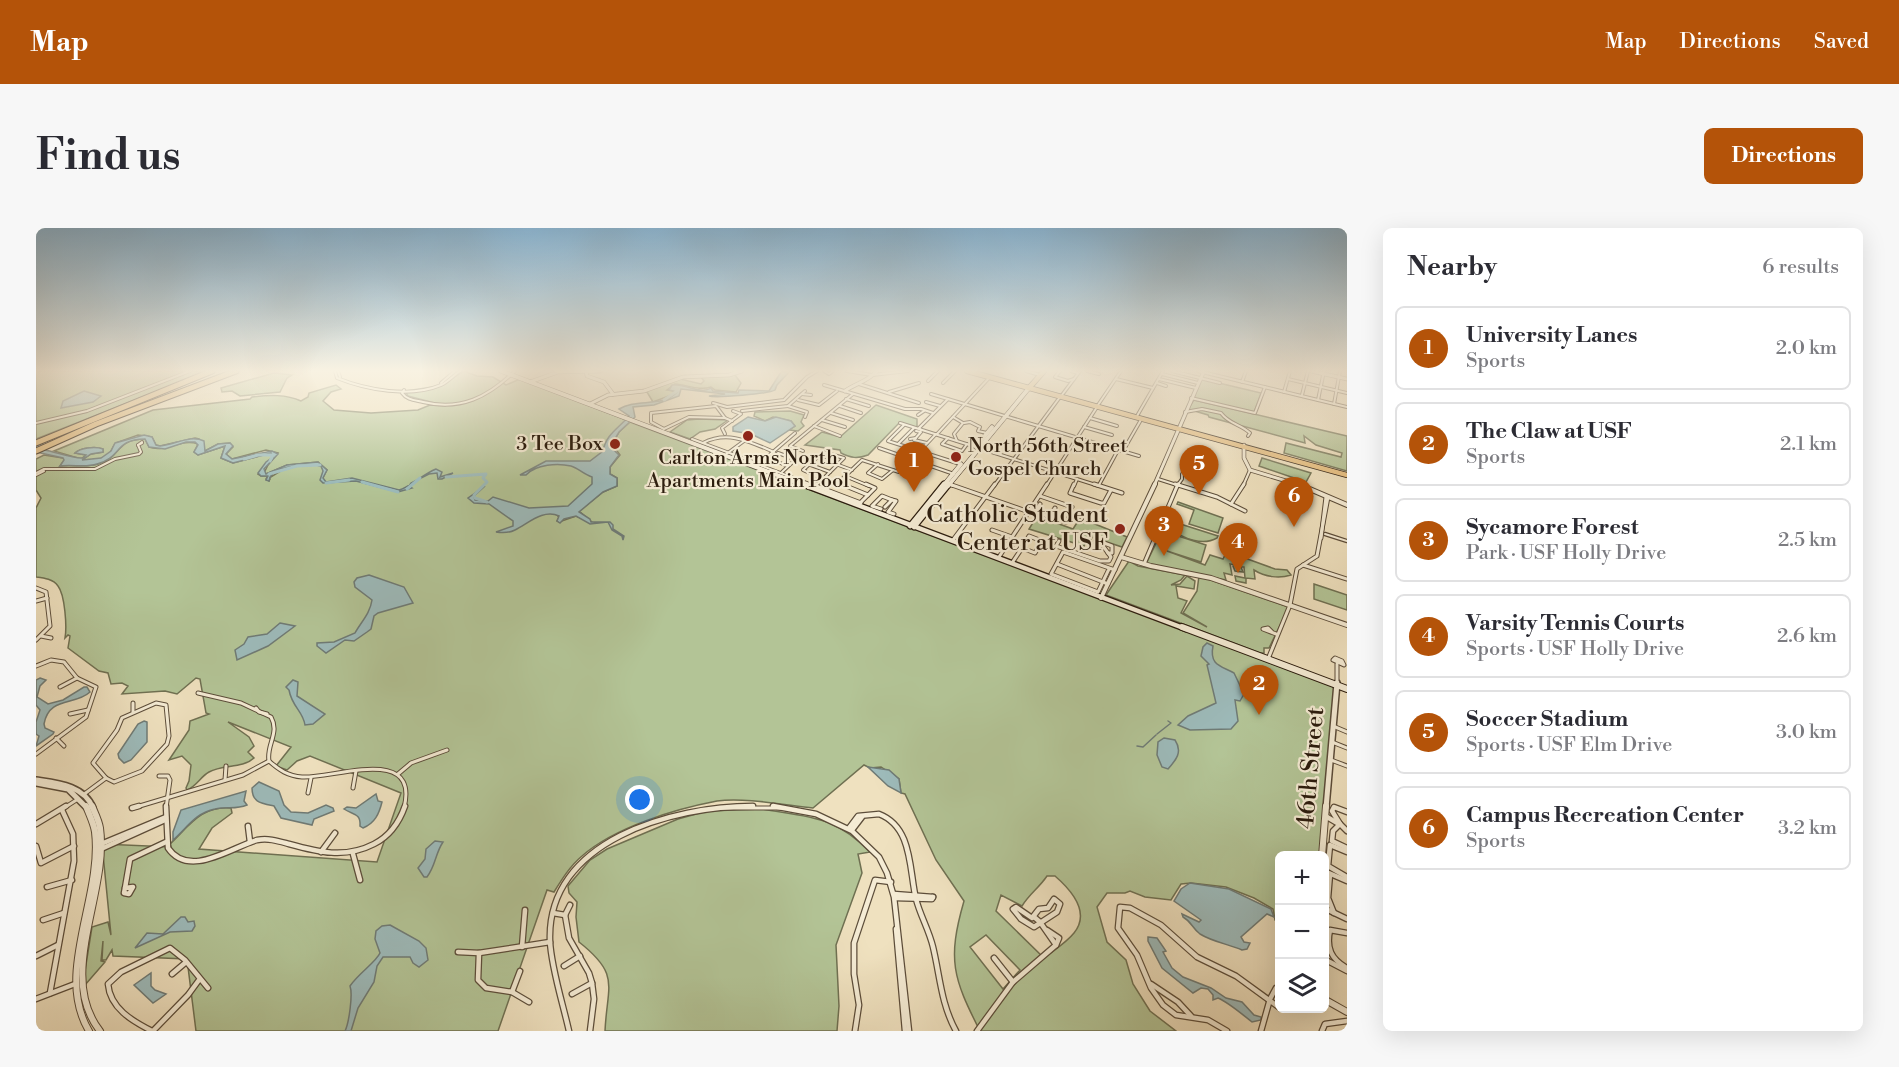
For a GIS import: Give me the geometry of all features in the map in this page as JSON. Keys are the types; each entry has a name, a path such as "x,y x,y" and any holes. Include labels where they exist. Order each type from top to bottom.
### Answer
{"highway":[{"path":"36,451 51,440 124,408"},
{"path":"36,443 51,440 136,408"}],"main road":[{"path":"605,408 1347,688"},
{"path":"912,526 1010,408"},
{"path":"1109,408 1347,474"},
{"path":"978,448 987,434 1004,416"},
{"path":"1140,417 1180,428"},
{"path":"1244,444 1347,474"},
{"path":"998,558 1102,597"}],"street":[{"path":"36,423 94,408"},
{"path":"693,408 651,413 651,422 664,429 689,417 732,420"},
{"path":"718,408 725,418"},
{"path":"742,411 765,408"},
{"path":"796,408 807,412 805,417"},
{"path":"803,451 790,446 837,408"},
{"path":"847,408 861,413"},
{"path":"903,408 933,413"},
{"path":"921,430 919,428 938,408"},
{"path":"920,451 962,408"},
{"path":"980,408 1139,456"},
{"path":"952,541 1052,408"},
{"path":"998,558 1096,408"},
{"path":"1123,451 1144,408"},
{"path":"1102,597 1105,584 1121,557 1158,479 1187,408"},
{"path":"1236,408 1255,413 1257,408"},
{"path":"1185,412 1202,409 1221,413 1228,422 1250,433 1248,436"},
{"path":"725,434 722,428 741,414 733,411"},
{"path":"918,415 924,411"},
{"path":"831,413 853,420"},
{"path":"953,417 963,423 976,424 980,427 978,431 987,434"},
{"path":"1090,418 1117,426"},
{"path":"822,420 845,427"},
{"path":"900,423 921,432 915,438 910,439"},
{"path":"957,441 954,434 963,423"},
{"path":"905,425 888,440 963,465"},
{"path":"814,426 840,436"},
{"path":"1084,427 1112,435"},
{"path":"915,429 1122,493"},
{"path":"898,444 915,429"},
{"path":"761,465 795,433"},
{"path":"703,443 711,437 725,434 830,472"},
{"path":"915,438 914,440 927,443"},
{"path":"948,438 942,444 962,451 967,444"},
{"path":"692,439 779,474 796,459"},
{"path":"726,454 743,441"},
{"path":"1231,504 1249,479 1250,469 1244,458 1244,444"},
{"path":"36,474 51,469 95,469 140,453 138,445"},
{"path":"879,448 955,474"},
{"path":"1098,486 1118,450"},
{"path":"814,487 823,479 837,465 844,459 823,452 803,470 823,479"},
{"path":"817,457 852,470"},
{"path":"1144,564 1177,485 1183,472 1192,466 1193,457"},
{"path":"770,459 788,466"},
{"path":"868,495 838,484 864,460 899,472"},
{"path":"878,464 868,473 870,475 882,479 893,470"},
{"path":"1250,469 1301,485 1347,504"},
{"path":"845,476 874,487 859,504"},
{"path":"1078,479 1070,493 1104,503 1112,490"},
{"path":"1158,479 1217,497 1245,511"},
{"path":"947,484 1029,512"},
{"path":"880,509 872,506 882,496 896,501 888,512 894,514"},
{"path":"1039,496 1072,507"},
{"path":"1268,657 1274,633 1290,605 1297,569 1317,556 1323,534 1327,497"},
{"path":"885,507 892,500"},
{"path":"1040,504 1035,512 1066,522 1071,514"},
{"path":"1032,507 1037,509"},
{"path":"1050,517 1055,508"},
{"path":"992,530 1012,537"},
{"path":"1323,534 1347,541"},
{"path":"1009,543 1022,548 1035,553 1042,541 1029,536 1022,548 1012,562"},
{"path":"1059,541 1056,546 1097,560 1111,559 1110,553 1111,546 1096,540 1110,553 1121,557 1211,578 1347,625"},
{"path":"988,541 1006,547"},
{"path":"1105,584 1098,592 1051,574 1064,552 1112,570"},
{"path":"1056,564 1105,584"},
{"path":"1302,565 1347,579"},
{"path":"36,588 46,592 50,626 36,640"},
{"path":"36,601 47,598"},
{"path":"41,636 51,638"},
{"path":"1336,684 1337,664 1334,658 1342,660 1346,665"},
{"path":"37,752 86,717 96,687 76,677 60,661 38,665"},
{"path":"1337,664 1346,665"},
{"name":"46th Street","path":"1324,851 1323,841 1336,684"},
{"path":"159,776 170,777 166,797 166,842 175,856 192,861 219,856 250,843 268,839 335,855 353,854 380,841 400,821 407,796 406,786 398,774 386,769 311,778 288,775 269,761 268,749 275,727 272,719 265,712 198,693"},
{"path":"133,703 133,712"},
{"path":"156,703 166,705 169,736 167,744 136,775 114,782 106,778 93,763 117,730 122,718 156,703"},
{"path":"70,714 88,710"},
{"path":"1333,726 1347,732"},
{"path":"56,738 64,746"},
{"path":"1332,742 1347,748"},
{"path":"398,774 416,761 447,750"},
{"path":"1331,760 1347,766"},
{"path":"132,808 243,775 269,761"},
{"path":"225,780 226,766"},
{"path":"353,788 356,771"},
{"path":"36,824 62,810 106,778"},
{"path":"308,794 311,778"},
{"path":"36,781 65,783 83,795 96,811 99,848 76,1002 89,1031"},
{"path":"570,1031 550,942 553,913 563,885 573,871 595,850 620,837 682,813 726,805 763,806 818,814 851,829 877,854 891,882 894,896 909,1031"},
{"path":"1339,824 1332,811 1334,807 1347,812"},
{"path":"50,993 72,880 74,846 68,819 62,810"},
{"path":"851,829 863,816 876,813 886,818 906,842 910,852 915,896 933,949 940,994 956,1031"},
{"path":"1325,815 1347,831"},
{"path":"99,848 166,818"},
{"path":"1339,824 1333,831 1332,841 1347,850"},
{"path":"248,826 250,843"},
{"path":"321,852 335,833"},
{"path":"1323,841 1347,850"},
{"path":"124,888 130,859 166,842"},
{"path":"1328,851 1331,844"},
{"path":"36,846 41,863 74,846"},
{"path":"353,854 360,880"},
{"path":"1329,867 1347,879"},
{"path":"1335,913 1328,898 1330,874 1347,879"},
{"path":"47,887 72,880"},
{"path":"855,1031 859,1005 854,974 854,943 857,928 869,903 875,880 891,882"},
{"path":"894,896 915,896"},
{"path":"977,1031 1013,982 1056,945 1040,922 1034,917 1028,917 1016,907 1012,909 1034,927 1040,922 1060,908 1060,903 1054,899 1048,908 1039,909 1034,917"},
{"path":"570,905 565,915 569,938 592,983 594,999 590,1031"},
{"path":"1227,1031 1208,1020 1191,1016 1180,1017 1163,1005 1149,983 1137,955 1118,928 1120,907 1130,908 1161,925 1197,957 1236,976 1275,1005"},
{"path":"522,947 525,910"},
{"path":"1329,910 1347,919"},
{"path":"43,920 64,913"},
{"path":"553,913 565,915"},
{"path":"897,921 896,940 905,1031"},
{"path":"1347,933 1330,930 1328,948 1335,960 1347,969"},
{"path":"458,952 479,953 550,942"},
{"path":"36,956 58,945"},
{"path":"199,980 152,1031 135,1022 116,1005 108,989 108,984 116,974 170,948 176,951 208,988"},
{"path":"479,953 478,980 486,988 512,992 529,1002"},
{"path":"564,966 580,956"},
{"path":"994,958 1013,982"},
{"path":"1329,961 1347,969"},
{"path":"172,974 185,963"},
{"path":"512,992 520,971"},
{"path":"36,999 79,982"},
{"path":"79,982 87,1011 100,1031"},
{"path":"572,994 592,983"},
{"path":"1149,983 1178,1002 1191,1016"},
{"path":"1262,1031 1269,1002 1275,991"},
{"path":"1329,1002 1347,1012"},
{"path":"1322,1031 1325,1024 1347,1022"}],"green space":[{"path":"36,408 113,408 36,439"},
{"path":"332,408 371,413 422,408 596,408 629,421 612,436 600,487 557,515 559,522 576,516 593,523 579,511 603,492 617,486 617,478 610,474 610,467 620,455 612,444 619,432 630,422 1334,687 1321,851 1275,851 1275,920 1273,909 1254,898 1226,887 1181,884 1171,900 1145,897 1130,891 1107,893 1097,907 1107,942 1126,960 1133,984 1150,1011 1176,1031 980,1031 964,997 954,954 964,901 936,860 905,794 901,793 899,779 881,767 870,768 864,765 813,808 751,801 717,801 683,809 628,828 611,836 582,856 554,892 547,890 498,1031 196,1031 187,959 113,956 112,950 106,960 102,960 103,941 101,961 105,962 85,985 92,927 108,922 111,935 102,844 171,847 170,844 204,813 221,808 231,808 232,813 212,828 199,849 377,862 401,793 310,756 297,761 287,770 276,766 291,747 228,722 249,737 254,746 248,752 254,758 244,764 209,772 187,790 191,765 182,756 169,760 189,730 190,721 209,714 206,713 200,679 196,678 177,694 165,691 122,694 128,686 122,683 111,684 108,673 99,671 68,648 70,636 65,638 65,611 60,590 51,580 36,577 36,508 41,498 36,490 36,459 44,455 65,459 60,466 93,465 111,458 128,442 145,439 149,447 155,448 186,443 198,444 194,452 198,455 225,446 221,458 233,463 271,453 273,457 258,474 268,476 266,479 269,481 269,478 287,467 316,465 321,466 324,471 321,481 327,470 318,462 287,465 266,474 264,473 268,465 278,453 266,450 232,459 226,454 233,447 230,443 218,444 205,451 199,439 195,438 160,446 156,445 152,437 138,435 116,443 109,454 93,460 82,460 91,454 103,452 103,449 80,450 75,453 86,455 81,459 54,451 153,410","holes":["1047,876 1055,876 1067,887 1079,909 1079,925 1071,937 1044,958 996,911 1001,895 1022,906","986,935 1020,970 1003,989 970,947"]},
{"path":"872,408 886,408 917,419 917,428 899,423 868,455 861,457 848,456 840,450 805,445 822,432 840,437"},
{"path":"1230,408 1347,436 1347,471 1284,453 1286,443 1341,457 1342,453 1316,445 1304,436 1305,443 1209,417 1188,409"},
{"path":"1236,408 1256,408 1254,413"},
{"path":"790,411 804,415 801,422 804,426 798,431 789,430 795,426 791,421 773,417 765,421 754,416 755,412"},
{"path":"687,420 728,420 715,429 700,432 690,439 670,432"},
{"path":"1262,458 1311,473 1306,482 1259,466"},
{"path":"1178,502 1223,518 1218,533 1189,524 1194,510 1177,504"},
{"path":"1037,516 1073,529 1080,518 1127,537 1122,547 1092,537 1084,546 1029,529"},
{"path":"1171,521 1218,536 1206,541 1187,538 1172,529"},
{"path":"1162,531 1170,535 1168,541 1172,534 1206,545 1201,562 1167,551 1205,565 1210,555 1223,559 1226,553 1231,553 1275,569 1287,570 1291,575 1272,577 1254,570 1255,579 1246,578 1246,583 1236,581 1235,576 1245,578 1244,567 1241,567 1243,572 1235,571 1233,566 1235,565 1230,564 1232,575 1224,573 1226,580 1146,564"},
{"path":"1129,561 1138,566 1185,575 1171,585 1180,584 1187,576 1195,581 1194,589 1176,586 1178,598 1187,601 1181,613 1207,627 1183,613 1197,591 1199,576 1289,607 1269,648 1264,648 1264,653 1260,653 1106,595"},
{"path":"1314,584 1347,595 1347,610 1314,599"},
{"path":"762,809 807,816 832,824 845,831 870,852 858,854 862,873 836,945 839,1006 837,1031 605,1031 609,991 606,973 601,963 579,942 577,902 569,893 568,886 590,860 607,849 678,819 707,811"}],"water":[{"path":"633,408 635,417 619,432 612,444 619,455 610,467 610,474 617,478 617,486 603,492 579,512 591,522 608,522 590,524 576,516 564,519 560,523 557,521 559,516 547,514 513,531 496,532 513,526 513,521 489,504 474,503 468,498 485,486 474,496 475,500 488,501 493,497 529,508 568,506 592,484 592,477 566,465 547,465 530,471 526,475 520,475 546,461 590,461 603,451 610,436 629,416 619,409"},
{"path":"748,417 765,421 776,417 791,421 795,426 770,443 751,434 733,431 733,427"},
{"path":"144,435 152,437 156,445 160,446 188,439 199,439 204,441 205,451 218,444 230,443 233,446 226,454 232,459 272,451 278,454 264,469 266,474 287,465 318,462 327,470 323,478 326,482 352,478 399,490 410,485 412,488 398,492 356,481 323,483 320,480 323,471 321,466 316,465 281,469 271,476 269,481 266,480 268,476 261,476 258,473 273,457 271,453 233,463 221,458 225,446 198,455 194,452 198,445 195,442 186,442 165,449 149,447 145,439 135,440 123,445 111,458 88,466 60,466 63,458 36,452 36,439 44,445 45,450 75,457 83,458 86,455 75,453 84,449 103,449 103,452 91,454 82,460 101,458 111,451 115,443"},
{"path":"436,469 442,472 440,477 453,473 442,479 438,479 437,473 418,479"},
{"path":"608,522 613,525 613,529 624,536 623,540 622,536 612,530"},
{"path":"369,575 404,587 413,603 378,613 374,616 371,629 354,641 345,640 326,653 317,646 317,643 334,642 355,633 367,614 372,600 355,587 354,582 357,578"},
{"path":"280,623 295,626 268,646 237,660 235,650 244,644 248,637 267,634"},
{"path":"1207,643 1213,646 1212,653 1215,661 1221,667 1234,673 1244,694 1240,701 1235,700 1238,721 1231,729 1190,730 1178,725 1188,716 1216,703 1207,665 1209,664 1201,656 1203,647"},
{"path":"40,678 46,680 40,686 37,697 48,704 63,700 84,687 87,687 90,692 51,709 44,724 45,728 54,732 36,746 39,736 36,734 36,722 40,710 36,705 36,680"},
{"path":"293,680 298,682 297,696 325,714 313,724 305,725 292,701 286,687"},
{"path":"147,722 147,742 131,760 124,763 118,754 138,724"},
{"path":"1164,738 1175,740 1178,748 1176,759 1168,769 1162,767 1157,755 1158,742"},
{"path":"868,767 889,770 899,779 901,793 888,786"},
{"path":"259,782 279,791 284,805 291,812 308,813 326,805 334,811 314,819 312,825 281,818 274,806 261,803 253,796 252,788"},
{"path":"246,791 244,801 247,805 208,811 173,840 173,832 181,810"},
{"path":"376,794 378,801 382,802 376,818 363,828 360,826 358,816 344,809 356,808"},
{"path":"435,841 443,842 430,873 424,877 418,868 425,859 426,849"},
{"path":"1190,883 1229,889 1271,909 1274,917 1267,914 1241,937 1244,942 1250,943 1247,949 1242,950 1210,939 1197,932 1182,914 1199,922 1201,920 1174,901 1181,889"},
{"path":"181,917 185,917 188,922 194,921 195,926 192,931 170,932 135,948 147,933 163,934"},
{"path":"390,925 419,941 426,948 428,960 419,967 410,957 383,957 377,966 374,982 358,1008 351,1031 345,1031 350,1008 350,986 380,953 375,939 376,931 382,926"},
{"path":"1148,937 1157,938 1166,951 1163,952 1172,968 1183,977 1211,988 1226,998 1242,1002 1254,1015 1261,1017 1261,1020 1252,1022 1222,1000 1218,998 1213,1000 1213,995 1208,989 1201,988 1193,993 1162,968"},
{"path":"151,973 151,986 166,994 153,1003 134,985"}],"waterway":[{"path":"244,459 258,455 273,455 270,461"},
{"path":"269,474 297,466 320,465"},
{"path":"446,477 486,474 483,478 487,482 474,495 475,498 487,502"},
{"path":"407,489 420,478"},
{"path":"326,483 349,480"},
{"path":"362,482 398,492"},
{"path":"1157,734 1171,723 1168,721"},
{"path":"1137,746 1143,747 1156,735"}],"place":[{"name":"Carlton Arms North Apartments Main Pool","path":"748,436"},
{"name":"3 Tee Box","path":"615,444"},
{"name":"North 56th Street Gospel Church","path":"956,457"},
{"name":"University Lanes","path":"914,492"},
{"name":"Soccer Stadium","path":"1199,495"},
{"name":"Campus Recreation Center","path":"1294,527"},
{"name":"Catholic Student Center at USF","path":"1120,529"},
{"name":"Sycamore Forest","path":"1164,556"},
{"name":"Varsity Tennis Courts","path":"1238,573"},
{"name":"The Claw at USF","path":"1259,715"}]}
